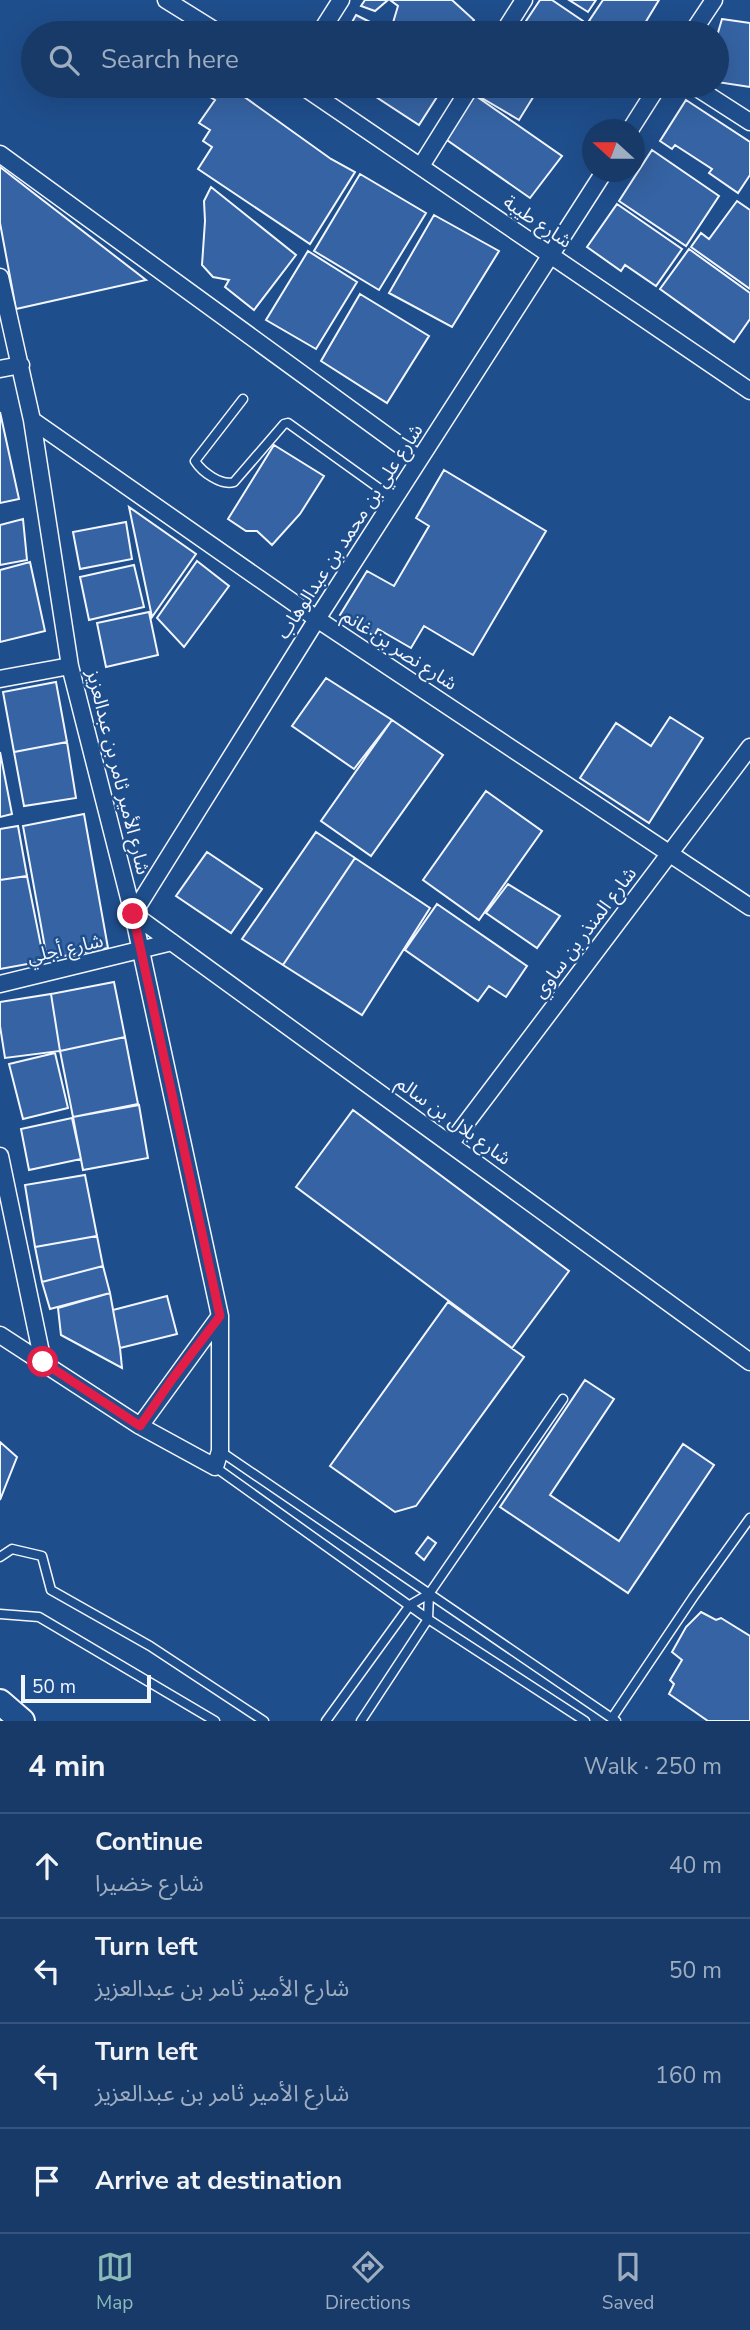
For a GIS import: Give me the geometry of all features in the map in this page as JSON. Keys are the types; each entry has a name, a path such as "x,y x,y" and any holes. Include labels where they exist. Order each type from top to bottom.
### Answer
{"main road":[{"path":"0,1702 22,1721"}],"street":[{"path":"166,0 200,21"},
{"path":"328,21 341,0"},
{"path":"511,21 524,0"},
{"path":"700,21 714,0"},
{"name":"شارع طيبة","path":"320,98 750,391"},
{"path":"421,166 464,98"},
{"path":"637,119 650,98"},
{"path":"713,98 750,122"},
{"path":"0,155 419,459"},
{"name":"شارع علي بن محمد بن عبدالوهاب","path":"133,914 317,619 597,182"},
{"name":"شارع الأمير ثامر بن عبدالعزيز","path":"0,278 32,420 71,666 133,914 220,1316 218,1459"},
{"path":"0,369 21,365"},
{"name":"شارع نصر بن غانم","path":"32,420 317,619 750,907"},
{"path":"0,679 71,666"},
{"name":"شارع المنذر بن ساوي","path":"451,1143 750,747"},
{"name":"شارع بلال بن سالم","path":"133,914 750,1362"},
{"name":"شارع أجلي","path":"0,984 140,952 172,942"},
{"path":"0,1156 43,1362"},
{"path":"140,1426 220,1316"},
{"path":"0,1335 140,1426 218,1459"}],"lane":[{"path":"243,399 195,461 223,483 234,482 284,424 288,423 394,499"},
{"path":"326,1721 410,1605 429,1594 563,1399"},
{"path":"218,1459 429,1594 614,1719 694,1596 750,1518"},
{"path":"218,1459 428,1619 585,1721"},
{"path":"0,1557 12,1549 42,1556 51,1590 150,1646 264,1721"},
{"path":"361,1721 428,1619 429,1594"},
{"path":"0,1615 39,1617 215,1721"}],"building":[{"path":"365,0 388,0 375,11 361,6"},
{"path":"390,0 452,0 474,20 394,21 398,6"},
{"path":"540,0 552,0 583,21 526,21"},
{"path":"569,0 596,0 588,12"},
{"path":"603,0 659,0 646,21 589,21"},
{"path":"356,15 368,21 353,21"},
{"path":"722,19 750,23 750,87 729,84 729,21"},
{"path":"212,98 246,98 331,159 355,172 310,244 198,169 212,147 203,141 210,130 199,123 215,100"},
{"path":"378,98 436,98 419,125"},
{"path":"470,98 479,98 562,156 530,198 444,138"},
{"path":"482,98 533,98 519,120"},
{"path":"686,100 750,142 750,175 738,193 709,173 712,169 675,145 672,149 660,141"},
{"path":"652,150 719,196 686,246 619,201 631,182 645,182 645,161"},
{"path":"0,167 146,280 16,309 0,223"},
{"path":"360,174 426,213 379,290 314,251"},
{"path":"211,187 296,255 254,310 225,287 229,280 213,277 202,265 204,201"},
{"path":"737,201 750,210 750,289 691,247 701,233 709,239"},
{"path":"617,204 682,249 656,286 625,265 621,271 587,247"},
{"path":"434,215 499,251 452,327 389,293"},
{"path":"689,249 750,293 750,319 734,342 660,289"},
{"path":"308,251 357,282 316,349 266,320"},
{"path":"360,294 429,336 387,403 321,361"},
{"path":"0,412 19,499 0,503"},
{"path":"274,445 324,476 300,514 272,545 257,531 246,531 228,519"},
{"path":"444,470 546,531 473,655 424,626 411,648 378,629 374,636 340,615 367,571 394,586 429,526 416,518"},
{"path":"129,507 196,554 152,617"},
{"path":"23,519 27,560 0,565 0,525"},
{"path":"126,522 132,559 80,569 73,532"},
{"path":"197,561 229,586 184,647 157,618"},
{"path":"30,562 45,631 0,642 0,570"},
{"path":"134,565 144,607 89,620 80,577"},
{"path":"149,612 158,655 106,667 97,623"},
{"path":"326,678 392,720 354,769 292,726"},
{"path":"56,682 67,742 14,752 3,692"},
{"path":"670,717 703,738 649,823 580,778 616,723 651,746"},
{"path":"392,720 443,755 371,856 321,821"},
{"path":"67,742 76,798 24,806 14,752"},
{"path":"0,752 12,814 0,817"},
{"path":"486,791 542,831 479,920 423,880"},
{"path":"84,814 108,948 47,959 23,826"},
{"path":"18,826 27,876 0,880 0,829"},
{"path":"316,832 355,858 283,965 242,939"},
{"path":"207,852 262,889 231,933 176,896"},
{"path":"355,858 430,908 362,1015 283,965"},
{"path":"27,876 44,961 0,969 0,880"},
{"path":"508,884 560,916 537,948 486,913"},
{"path":"437,904 527,966 506,997 489,986 478,1001 405,950"},
{"path":"114,982 125,1037 60,1051 51,994"},
{"path":"51,994 60,1051 5,1058 0,1026 0,1002"},
{"path":"125,1037 138,1104 73,1117 60,1051"},
{"path":"55,1053 68,1108 23,1119 9,1064"},
{"path":"139,1105 148,1158 83,1170 73,1117"},
{"path":"353,1110 569,1271 512,1348 296,1187"},
{"path":"72,1118 81,1159 29,1170 21,1129"},
{"path":"85,1175 97,1236 35,1247 25,1185"},
{"path":"97,1236 103,1266 42,1282 35,1247"},
{"path":"103,1266 110,1293 50,1309 42,1282"},
{"path":"110,1293 122,1368 61,1335 58,1308"},
{"path":"167,1296 177,1334 120,1348 113,1310"},
{"path":"448,1302 524,1357 416,1506 395,1512 330,1466"},
{"path":"585,1380 614,1399 550,1495 619,1541 683,1444 714,1465 628,1593 500,1507"},
{"path":"0,1442 17,1457 0,1500"},
{"path":"428,1537 436,1543 424,1560 416,1553"},
{"path":"701,1612 716,1620 721,1618 750,1636 750,1721 708,1721 669,1694 674,1684 670,1680 682,1660 672,1652 686,1627"}],"route":[{"path":"43,1362 140,1426 220,1316 133,914"}]}
